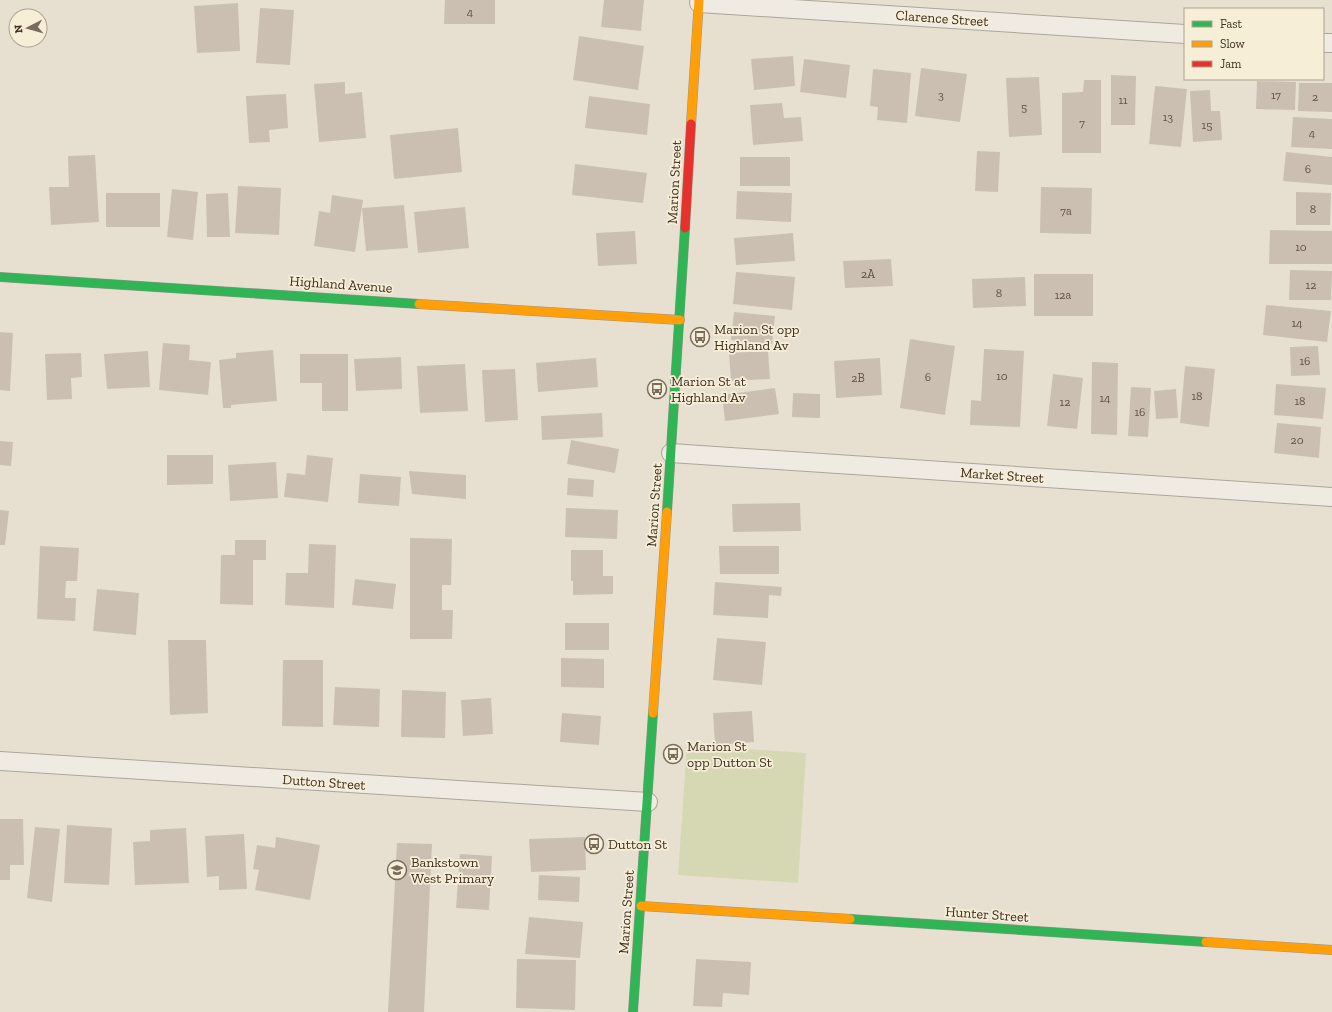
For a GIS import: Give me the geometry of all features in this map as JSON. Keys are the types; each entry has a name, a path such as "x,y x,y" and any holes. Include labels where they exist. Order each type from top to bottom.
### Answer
{"street":[{"name":"Clarence Street","path":"699,1 1184,34"},
{"name":"Marion Street","path":"633,1012 680,320 699,1"},
{"name":"Highland Avenue","path":"0,277 680,320"},
{"name":"Market Street","path":"671,453 1332,497"},
{"name":"Dutton Street","path":"0,761 648,802"},
{"name":"Hunter Street","path":"641,906 1332,950"}],"green space":[{"path":"687,745 806,753 798,883 678,875"}],"building":[{"path":"445,0 495,0 495,24 444,24"},
{"path":"604,0 644,0 641,31 601,27"},
{"path":"238,3 240,51 197,53 194,6"},
{"path":"260,8 294,10 290,65 256,63"},
{"path":"579,36 644,46 638,90 573,80"},
{"path":"793,56 795,86 754,90 751,59"},
{"path":"804,59 850,65 846,98 800,92"},
{"path":"921,68 967,74 960,122 915,116"},
{"path":"873,69 911,73 907,123 877,120 878,107 870,106"},
{"path":"1111,75 1136,76 1135,125 1111,125"},
{"path":"1039,77 1042,135 1009,137 1006,78"},
{"path":"1084,80 1101,80 1101,153 1062,153 1062,93 1083,92"},
{"path":"1257,81 1296,82 1295,110 1256,109"},
{"path":"345,82 345,94 362,92 366,138 319,142 314,84"},
{"path":"1299,83 1332,83 1332,112 1298,111"},
{"path":"1155,86 1187,89 1181,147 1149,144"},
{"path":"1210,90 1211,111 1220,111 1222,140 1193,142 1190,91"},
{"path":"286,94 288,128 269,130 270,142 249,143 246,96"},
{"path":"589,96 650,104 647,135 585,128"},
{"path":"782,103 784,118 801,117 803,141 753,145 750,105"},
{"path":"1293,117 1332,119 1332,149 1291,147"},
{"path":"458,128 462,172 394,179 390,135"},
{"path":"977,151 1000,152 998,192 975,191"},
{"path":"1286,152 1332,157 1332,185 1283,181"},
{"path":"95,155 99,222 51,225 49,187 69,187 68,156"},
{"path":"740,157 790,157 790,186 740,186"},
{"path":"575,164 647,173 643,203 572,195"},
{"path":"238,186 281,188 279,235 235,233"},
{"path":"1041,187 1092,188 1091,234 1040,233"},
{"path":"172,189 198,192 193,240 167,237"},
{"path":"737,191 792,193 791,222 736,219"},
{"path":"1296,192 1331,193 1330,225 1296,225"},
{"path":"106,193 160,193 160,227 106,227"},
{"path":"228,193 230,237 207,237 206,194"},
{"path":"332,195 363,200 355,252 314,246 319,211 330,213"},
{"path":"404,205 408,248 366,251 362,208"},
{"path":"465,207 469,248 418,253 414,212"},
{"path":"1270,230 1332,231 1332,264 1269,264"},
{"path":"635,231 637,264 598,266 596,233"},
{"path":"793,233 795,261 736,265 734,238"},
{"path":"891,259 893,286 845,288 843,261"},
{"path":"1290,270 1332,271 1331,300 1289,300"},
{"path":"736,272 795,277 792,310 733,304"},
{"path":"1034,274 1093,274 1093,316 1034,316"},
{"path":"1025,277 1026,306 973,308 972,279"},
{"path":"1266,305 1331,311 1327,342 1263,335"},
{"path":"734,312 775,316 772,344 731,340"},
{"path":"0,332 13,333 10,391 0,390"},
{"path":"910,339 955,346 945,415 900,408"},
{"path":"163,343 190,345 189,360 211,362 208,395 159,390"},
{"path":"1318,346 1320,375 1291,376 1290,347"},
{"path":"984,349 1024,351 1020,427 970,425 971,400 981,401"},
{"path":"273,350 277,401 231,405 231,408 223,408 219,360 236,358 236,353"},
{"path":"148,351 150,387 107,389 104,354"},
{"path":"768,351 770,379 731,381 729,353"},
{"path":"81,353 82,377 71,378 72,399 47,400 45,354"},
{"path":"300,354 348,354 348,411 322,411 322,383 300,383"},
{"path":"401,357 402,389 356,391 354,359"},
{"path":"596,358 598,387 538,392 536,363"},
{"path":"880,358 882,395 836,398 834,361"},
{"path":"1092,362 1118,363 1117,435 1091,434"},
{"path":"465,364 468,411 420,413 417,366"},
{"path":"1185,366 1215,369 1209,427 1180,423"},
{"path":"515,369 518,420 485,422 482,370"},
{"path":"1053,374 1083,378 1077,429 1047,426"},
{"path":"1276,384 1326,388 1323,419 1274,415"},
{"path":"1131,387 1151,388 1148,437 1128,436"},
{"path":"775,388 779,414 725,421 722,395"},
{"path":"1176,389 1178,418 1156,419 1154,391"},
{"path":"793,393 820,394 820,418 792,417"},
{"path":"602,413 603,437 542,440 541,416"},
{"path":"1277,423 1321,427 1319,458 1274,453"},
{"path":"571,440 619,449 615,473 567,464"},
{"path":"0,441 13,442 11,466 0,465"},
{"path":"167,455 213,455 213,484 167,485"},
{"path":"307,455 333,458 328,502 284,497 287,473 305,475"},
{"path":"276,462 278,498 230,501 228,465"},
{"path":"409,471 466,475 466,499 412,494"},
{"path":"360,474 401,477 399,506 358,503"},
{"path":"568,478 594,480 593,497 567,495"},
{"path":"800,503 801,531 733,532 732,504"},
{"path":"566,508 618,510 617,539 565,537"},
{"path":"0,510 9,511 5,545 0,545"},
{"path":"410,538 452,539 451,585 442,585 442,610 453,610 452,639 410,639"},
{"path":"235,540 266,540 266,560 253,560 253,605 220,604 221,555 235,555"},
{"path":"309,544 336,545 334,608 285,605 286,573 308,573"},
{"path":"40,546 79,548 77,581 66,581 65,598 76,598 75,621 37,619"},
{"path":"719,546 779,546 779,574 720,574"},
{"path":"571,550 603,550 603,576 613,576 613,594 573,595 573,581 571,581"},
{"path":"355,579 396,584 393,609 352,605"},
{"path":"715,582 782,587 781,596 769,595 768,618 713,615"},
{"path":"97,589 139,593 136,635 93,631"},
{"path":"565,623 609,623 609,650 565,650"},
{"path":"717,638 766,642 762,685 713,680"},
{"path":"168,640 206,640 208,713 170,715"},
{"path":"561,658 604,659 604,688 561,687"},
{"path":"283,660 323,660 323,727 282,726"},
{"path":"335,687 380,689 379,727 333,725"},
{"path":"402,690 446,692 445,738 401,737"},
{"path":"491,698 493,734 463,736 461,700"},
{"path":"752,711 754,742 715,745 713,713"},
{"path":"562,713 601,716 599,745 560,742"},
{"path":"0,819 23,819 24,865 10,865 10,880 0,880"},
{"path":"67,825 112,828 109,885 64,883"},
{"path":"35,827 60,829 52,902 27,898"},
{"path":"186,828 189,883 135,885 133,842 150,841 150,830"},
{"path":"244,834 247,889 219,890 219,876 207,877 205,836"},
{"path":"276,837 320,845 310,900 255,890 259,870 253,869 257,845 275,848"},
{"path":"585,837 586,870 531,872 529,839"},
{"path":"397,843 432,844 424,1012 388,1012"},
{"path":"460,854 492,856 489,910 456,908"},
{"path":"539,875 580,877 579,902 538,900"},
{"path":"529,917 583,922 580,958 525,954"},
{"path":"517,959 576,960 575,1010 516,1008"},
{"path":"696,959 751,962 749,995 723,993 722,1007 693,1006"}],"traffic: fast":[{"path":"667,512 685,228"},
{"path":"0,277 419,304"},
{"path":"633,1012 653,713"},
{"path":"850,919 1206,942"}],"traffic: slow":[{"path":"691,124 699,0"},
{"path":"419,304 680,320"},
{"path":"653,713 667,512"},
{"path":"641,906 850,919"},
{"path":"1206,942 1332,950"}],"traffic: jam":[{"path":"685,228 691,124"}],"place":[{"name":"Marion St opp Highland Av","path":"700,337"},
{"name":"Marion St at Highland Av","path":"657,389"},
{"name":"Marion St opp Dutton St","path":"673,754"},
{"name":"Dutton St","path":"594,844"},
{"name":"Bankstown West Primary","path":"397,870"}]}
